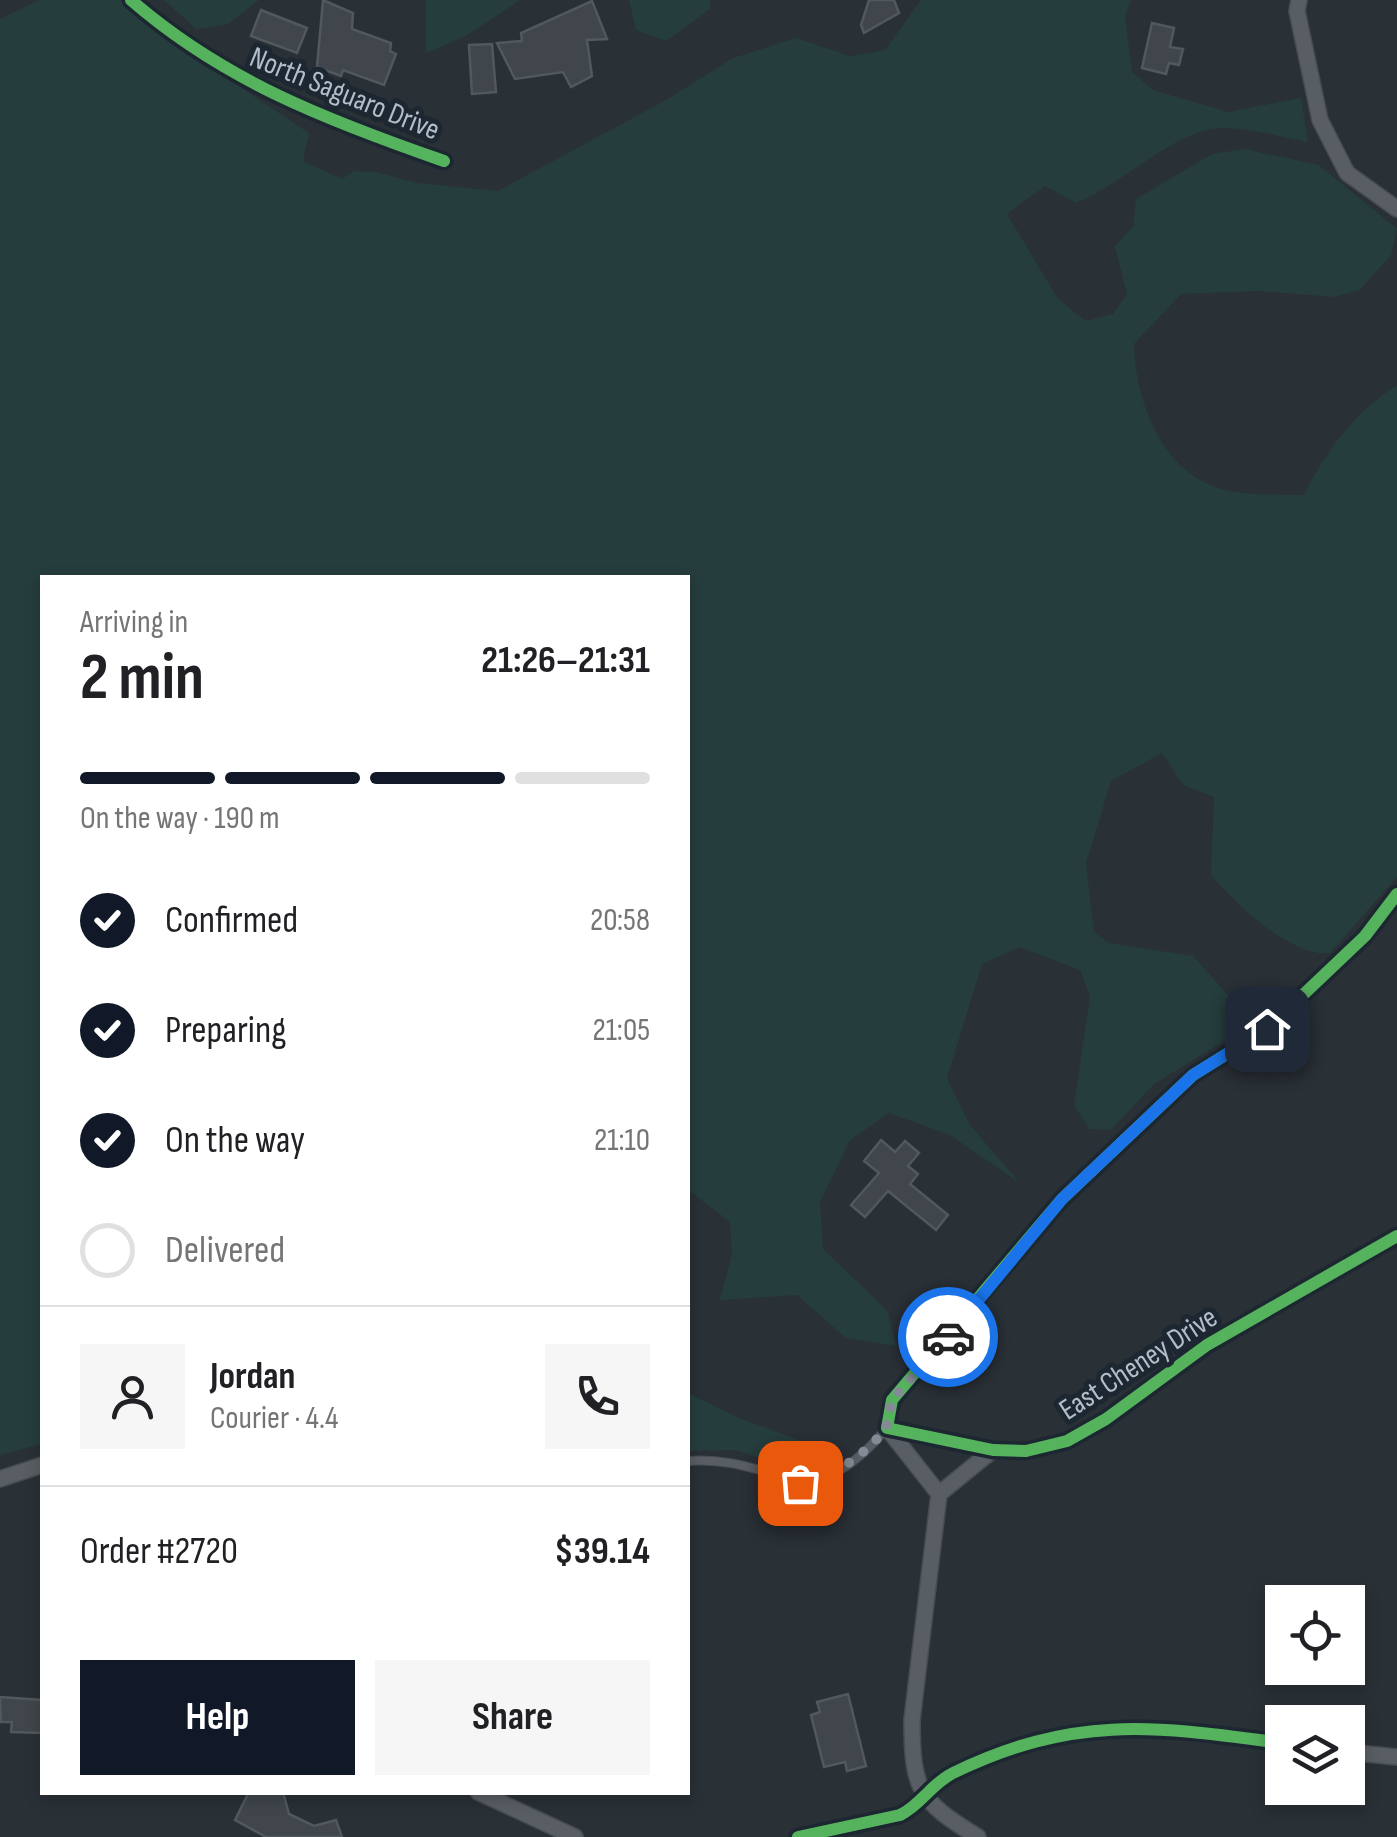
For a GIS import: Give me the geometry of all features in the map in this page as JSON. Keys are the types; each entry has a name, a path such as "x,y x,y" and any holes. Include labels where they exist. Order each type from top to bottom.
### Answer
{"street":[{"name":"North Saguaro Drive","path":"131,0 170,34 240,80 357,132 444,161"},
{"path":"1299,0 1300,30 1320,120 1347,173 1397,210"},
{"path":"939,1494 886,1428 892,1400 1062,1199 1193,1075 1267,1029 1365,936 1397,894"},
{"name":"East Cheney Drive","path":"886,1428 993,1450 1026,1451 1066,1441 1106,1419 1207,1345 1397,1236"},
{"path":"978,1837 932,1810 924,1797 912,1755 912,1720 939,1494 993,1450"},
{"path":"0,1479 40,1466"},
{"path":"798,1837 900,1816 950,1774 1041,1738 1091,1728 1188,1731 1265,1741"},
{"path":"1365,1754 1397,1757"},
{"path":"484,1795 575,1837"}],"lane":[{"path":"690,1461 724,1462 800,1483 817,1481 856,1460 886,1428"}],"green space":[{"path":"39,0 124,0 212,68 309,133 303,161 342,179 354,171 376,172 417,183 498,191 666,100 733,58 796,38 850,56 885,50 921,0 1131,0 1125,16 1132,72 1153,90 1228,112 1301,98 1308,142 1243,129 1205,130 1076,203 1045,186 1007,214 1058,299 1086,321 1113,314 1127,294 1115,246 1133,227 1136,199 1212,154 1244,149 1319,165 1397,229 1391,255 1360,290 1333,297 1260,291 1181,294 1134,344 1147,412 1169,453 1204,482 1235,492 1304,495 1343,434 1367,407 1397,385 1397,877 1330,953 1299,947 1249,913 1211,875 1214,797 1183,785 1162,753 1111,781 1086,863 1094,932 1109,943 1193,956 1253,1023 1154,1084 1111,1130 1090,1129 1074,1106 1090,996 1080,970 1020,947 982,964 947,1078 970,1125 1020,1183 950,1135 889,1113 850,1140 820,1202 823,1249 887,1310 896,1346 846,1338 797,1295 720,1300 732,1254 730,1222 690,1192 690,575 40,575 40,1445 0,1455 0,19"},
{"path":"164,0 259,0 228,24 196,29"},
{"path":"426,0 520,0 466,36 426,53"},
{"path":"629,0 710,0 710,9 666,41 636,30"},
{"path":"690,1394 739,1418 842,1456 804,1472 735,1450 690,1451"}],"building":[{"path":"323,0 353,13 352,29 391,43 390,51 396,54 384,85 343,70 341,76 317,67"},
{"path":"869,0 894,0 899,13 864,33 861,25"},
{"path":"592,1 607,39 587,40 592,76 571,87 563,72 515,79 497,43 522,41 521,33"},
{"path":"261,10 307,28 297,53 251,36"},
{"path":"1152,23 1174,28 1170,47 1183,49 1179,65 1169,63 1166,74 1142,68"},
{"path":"492,44 496,92 472,94 469,45"},
{"path":"881,1140 895,1152 905,1141 919,1153 908,1166 918,1174 910,1184 948,1215 936,1230 888,1191 865,1217 851,1205 879,1173 864,1161"},
{"path":"848,1694 866,1766 847,1771 845,1762 824,1767 811,1715 820,1712 817,1702"},
{"path":"0,1697 40,1700 40,1733 11,1732 12,1722 1,1722"},
{"path":"248,1795 284,1795 289,1814 314,1826 336,1820 342,1837 266,1837 235,1820"}],"cycle path":[{"path":"131,0 203,54 279,96 444,161"},
{"path":"1397,894 1365,936 1267,1029 1193,1075 1062,1199 892,1400 887,1428 993,1450 1026,1451 1067,1441 1106,1419 1207,1345 1397,1236"},
{"path":"798,1837 900,1815 953,1773 1038,1741 1077,1733 1154,1729 1265,1741"}],"way so far":[{"path":"800,1483 834,1474 871,1446 886,1428 892,1400 948,1337"}],"route":[{"path":"948,1337 1062,1199 1193,1075 1267,1029"}]}
